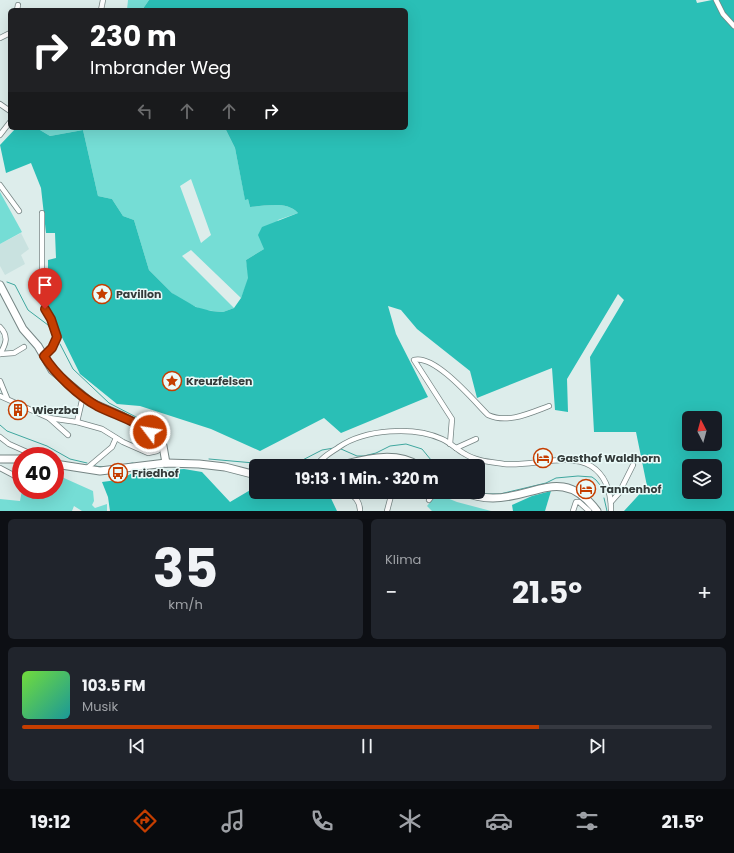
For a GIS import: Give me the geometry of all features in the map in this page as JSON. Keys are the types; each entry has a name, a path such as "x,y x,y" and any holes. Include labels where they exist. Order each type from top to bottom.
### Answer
{"main road":[{"path":"0,285 22,329 44,356 55,373 99,407 143,427 155,436 163,446 166,463"},
{"path":"370,459 391,457 401,459"},
{"path":"0,459 12,459"},
{"path":"64,465 86,469 111,470 166,463 215,465 249,473"},
{"path":"485,497 494,498 560,486 573,490 582,495 597,511"}],"street":[{"path":"716,0 723,14 734,26"},
{"path":"17,8 18,4"},
{"path":"0,135 8,125"},
{"path":"0,185 19,211"},
{"path":"42,213 42,302 51,319 57,337 52,348 44,356"},
{"path":"0,327 6,336 6,342 0,354"},
{"path":"0,354 14,353 24,347"},
{"path":"450,444 452,419 414,360 420,360 446,373 488,415 493,417 502,419 521,416 549,406"},
{"path":"0,381 7,398"},
{"path":"0,396 49,418 68,435"},
{"path":"77,422 84,396"},
{"path":"49,418 77,422 102,429 116,438 148,453 157,451 163,446"},
{"path":"322,459 348,442 380,432 423,434 438,438 472,458 505,464 578,461 590,466 602,475 608,489 611,502 611,511"},
{"path":"0,437 14,447"},
{"path":"86,469 112,447 116,438"},
{"path":"456,448 476,439"},
{"path":"611,502 619,493 633,465"},
{"path":"0,468 12,474"},
{"path":"357,499 359,502 360,511"},
{"path":"387,511 390,499"},
{"path":"572,511 576,502 579,502 589,511"}],"shaded area":[{"path":"128,0 149,0 143,8 127,8"},
{"path":"149,0 696,0 697,3 712,0 734,0 734,511 624,511 647,486 636,432 594,432 590,357 624,300 618,294 567,379 568,412 555,410 552,368 477,398 470,371 417,329 401,310 388,306 396,334 428,397 341,433 324,418 260,451 211,429 140,406 117,404 80,374 48,309 48,260 56,258 55,233 46,233 41,188 31,163 6,173 0,145 14,130 40,130 50,136 83,130 98,196 112,199 123,216 134,220 149,270 172,293 196,307 211,311 223,312 234,308 241,298 248,278 246,260 264,249 258,235 262,227 298,213 288,207 276,205 250,207 248,199 245,200 235,148 226,130 408,130 408,8 143,8"},
{"path":"40,130 83,130 50,136"},
{"path":"83,130 226,130 235,148 245,199 248,199 250,207 276,205 288,207 298,213 278,220 264,249 246,260 249,278 241,298 191,250 182,256 234,308 223,312 203,310 181,300 172,293 149,270 134,220 123,216 112,199 98,196","holes":["191,179 211,235 201,243 180,186"]},
{"path":"0,192 22,232 0,244"},
{"path":"21,233 29,249 21,255 25,264 5,275 0,266 0,244"},
{"path":"184,469 202,472 230,502 249,491 249,499 331,499 337,511 110,511 108,497 102,482 117,480 133,473"},
{"path":"64,478 93,491 94,501 92,505 95,508 107,504 107,511 82,511 74,506 72,511 0,511 0,499 20,501 20,499 64,499"},
{"path":"551,491 545,511 513,511 512,505 532,496"},
{"path":"433,499 450,499 491,511 432,511 427,506"}],"waterway":[{"path":"7,282 15,285 28,310 48,325 54,335"},
{"path":"60,344 73,369 109,403 163,431"},
{"path":"0,425 7,431 47,446 70,459 87,463"},
{"path":"341,449 357,456 364,456 376,453 390,446 406,444 422,449 430,459"},
{"path":"305,459 322,450 334,448"},
{"path":"209,459 249,463"},
{"path":"127,464 133,463"},
{"path":"94,466 104,467"},
{"path":"485,493 500,494 546,483 556,478 578,476 592,477 600,485"},
{"path":"604,498 607,511"}],"place":[{"name":"Pavillon","path":"102,294"},
{"name":"Kreuzfelsen","path":"172,381"},
{"name":"Wierzba","path":"18,410"},
{"name":"Gasthof Waldhorn","path":"543,458"},
{"name":"Friedhof","path":"118,473"},
{"name":"Tannenhof","path":"586,489"}],"route":[{"path":"45,309 56,329 57,337 56,343 44,356 52,370 92,403 122,416 150,432"}]}
